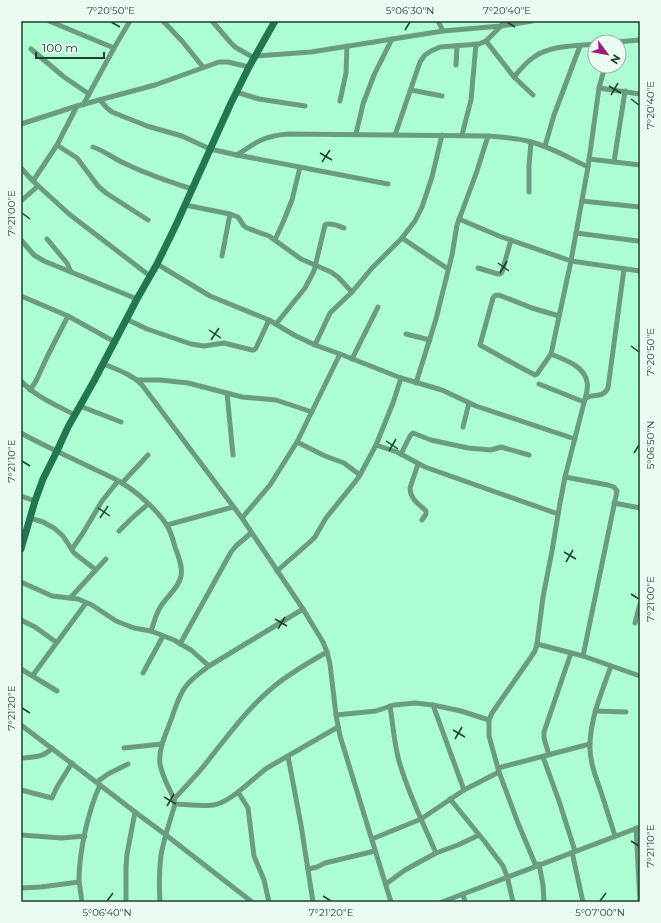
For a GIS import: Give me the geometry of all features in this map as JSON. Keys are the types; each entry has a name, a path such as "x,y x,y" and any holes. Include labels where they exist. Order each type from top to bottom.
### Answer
{"street":[{"path":"49,21 114,48"},
{"path":"33,181 89,94 130,21"},
{"path":"163,21 203,67"},
{"path":"212,21 235,47 255,57 298,53 443,31 532,21"},
{"path":"21,549 43,479 75,415 157,264 236,92 275,21"},
{"path":"438,21 443,31"},
{"path":"395,135 420,62 425,55 431,50 440,47 476,44 486,41 504,21"},
{"path":"356,134 363,104 374,75 392,39"},
{"path":"627,41 640,40"},
{"path":"486,41 514,77 533,95"},
{"path":"462,135 471,100 476,44"},
{"path":"514,77 525,64 534,56 542,52 556,48 587,45"},
{"path":"340,101 346,72 347,46"},
{"path":"456,65 457,46"},
{"path":"545,146 554,115 580,46"},
{"path":"31,50 64,77 89,94"},
{"path":"21,124 155,85 219,62 249,67"},
{"path":"559,316 496,295 493,298 480,345 535,375 551,354 571,261 588,167 599,88 603,74"},
{"path":"599,88 640,94"},
{"path":"411,90 442,96"},
{"path":"614,162 625,91"},
{"path":"236,92 259,99 305,106"},
{"path":"100,100 112,112 147,126 182,136 210,149 388,184"},
{"path":"237,155 266,137 275,135 462,135 518,139 531,142 545,146 588,167"},
{"path":"315,345 330,313 352,292 372,268 402,238 415,221 422,207 432,177 442,135"},
{"path":"416,383 430,340 448,270 459,218 477,171 488,136"},
{"path":"529,192 531,142"},
{"path":"57,145 77,158 102,190 148,220"},
{"path":"93,147 126,165 166,181 192,188"},
{"path":"589,160 640,165"},
{"path":"275,240 291,205 300,167"},
{"path":"21,168 38,186 75,219 150,276"},
{"path":"21,201 38,186"},
{"path":"582,201 640,207"},
{"path":"185,205 238,217 247,228 269,236 295,255 331,272 338,277 352,292"},
{"path":"222,256 230,214"},
{"path":"459,218 499,236 571,261 640,271"},
{"path":"276,324 305,288 314,271 326,223 344,228"},
{"path":"576,233 638,241"},
{"path":"402,238 448,270"},
{"path":"48,239 67,263 71,272"},
{"path":"21,240 34,255 44,261 137,299"},
{"path":"478,268 500,274 502,272 511,240"},
{"path":"157,264 210,296 269,320 294,335 315,345 401,378 442,390 469,403 498,414 575,439"},
{"path":"539,384 585,400 592,396 605,393 608,388 624,269"},
{"path":"21,296 68,316 115,342"},
{"path":"352,359 378,306"},
{"path":"26,388 36,381 68,316"},
{"path":"126,319 147,329 192,344 204,346 224,343 252,350 256,348 269,320"},
{"path":"406,334 430,340"},
{"path":"242,518 270,485 297,442 340,354"},
{"path":"544,902 543,885 537,865 518,823 498,770 489,736 489,720 492,713 535,651 543,597 565,477 585,400 588,382 584,373 578,366 551,354"},
{"path":"104,364 132,376 137,380 242,518 303,609 323,642 330,664 340,736 391,902"},
{"path":"277,571 311,541 326,518 355,482 376,445 393,404 401,378"},
{"path":"137,380 160,380 188,383 242,396 276,400 312,412"},
{"path":"21,381 26,388 39,397 75,415"},
{"path":"227,393 233,455"},
{"path":"463,427 469,403"},
{"path":"80,406 121,422"},
{"path":"21,433 120,482 148,504 167,525 181,562 181,578 161,605 151,631"},
{"path":"401,454 413,433 430,440 468,448 491,450 501,447 530,455"},
{"path":"297,442 325,456 344,462 360,474"},
{"path":"376,445 401,454 418,464 558,514"},
{"path":"72,549 84,533 102,500 148,455"},
{"path":"418,464 410,492 413,499 426,511 426,514 422,520"},
{"path":"565,477 608,485 614,487 617,491 583,656"},
{"path":"21,496 35,501"},
{"path":"614,503 640,508"},
{"path":"119,531 148,504"},
{"path":"167,525 233,507"},
{"path":"30,518 43,522 54,528 63,536 74,553 96,570"},
{"path":"180,644 230,552 252,533"},
{"path":"70,598 106,560"},
{"path":"21,582 52,596 78,599 92,605 116,621 134,628 151,631 164,636 191,650 209,666"},
{"path":"33,675 86,603"},
{"path":"635,623 640,604"},
{"path":"174,801 162,772 160,755 162,744 181,694 187,685 209,666 303,609"},
{"path":"21,620 56,642"},
{"path":"143,673 164,636"},
{"path":"537,644 583,656 640,676"},
{"path":"160,902 159,876 161,856 174,801 206,764 241,719 260,699 287,675 327,652"},
{"path":"549,755 544,738 544,732 571,653"},
{"path":"611,666 595,711 590,744 590,755 615,836"},
{"path":"21,669 57,691"},
{"path":"336,715 376,712 394,705 415,703 461,711 489,720"},
{"path":"433,705 464,790"},
{"path":"390,706 399,761 408,787 436,854"},
{"path":"595,711 626,712"},
{"path":"21,725 166,834 252,902"},
{"path":"174,801 211,806 219,804 238,792 267,768 338,727"},
{"path":"124,748 162,744"},
{"path":"372,839 421,818 498,770 590,744"},
{"path":"24,758 40,756 52,748"},
{"path":"288,756 314,902"},
{"path":"543,757 559,801 574,852 583,902"},
{"path":"21,790 52,798 57,787 72,764"},
{"path":"82,902 79,882 80,869 85,836 98,783 108,774 128,764"},
{"path":"238,792 248,808 254,856 264,880 269,902"},
{"path":"450,799 499,860 507,876 513,902"},
{"path":"126,902 126,867 135,812"},
{"path":"442,902 507,876 638,828 640,902"},
{"path":"21,835 62,838 85,836"},
{"path":"386,884 405,870 436,854 479,835"},
{"path":"308,869 375,851"},
{"path":"21,888 79,882"},
{"path":"464,894 465,902"}]}
